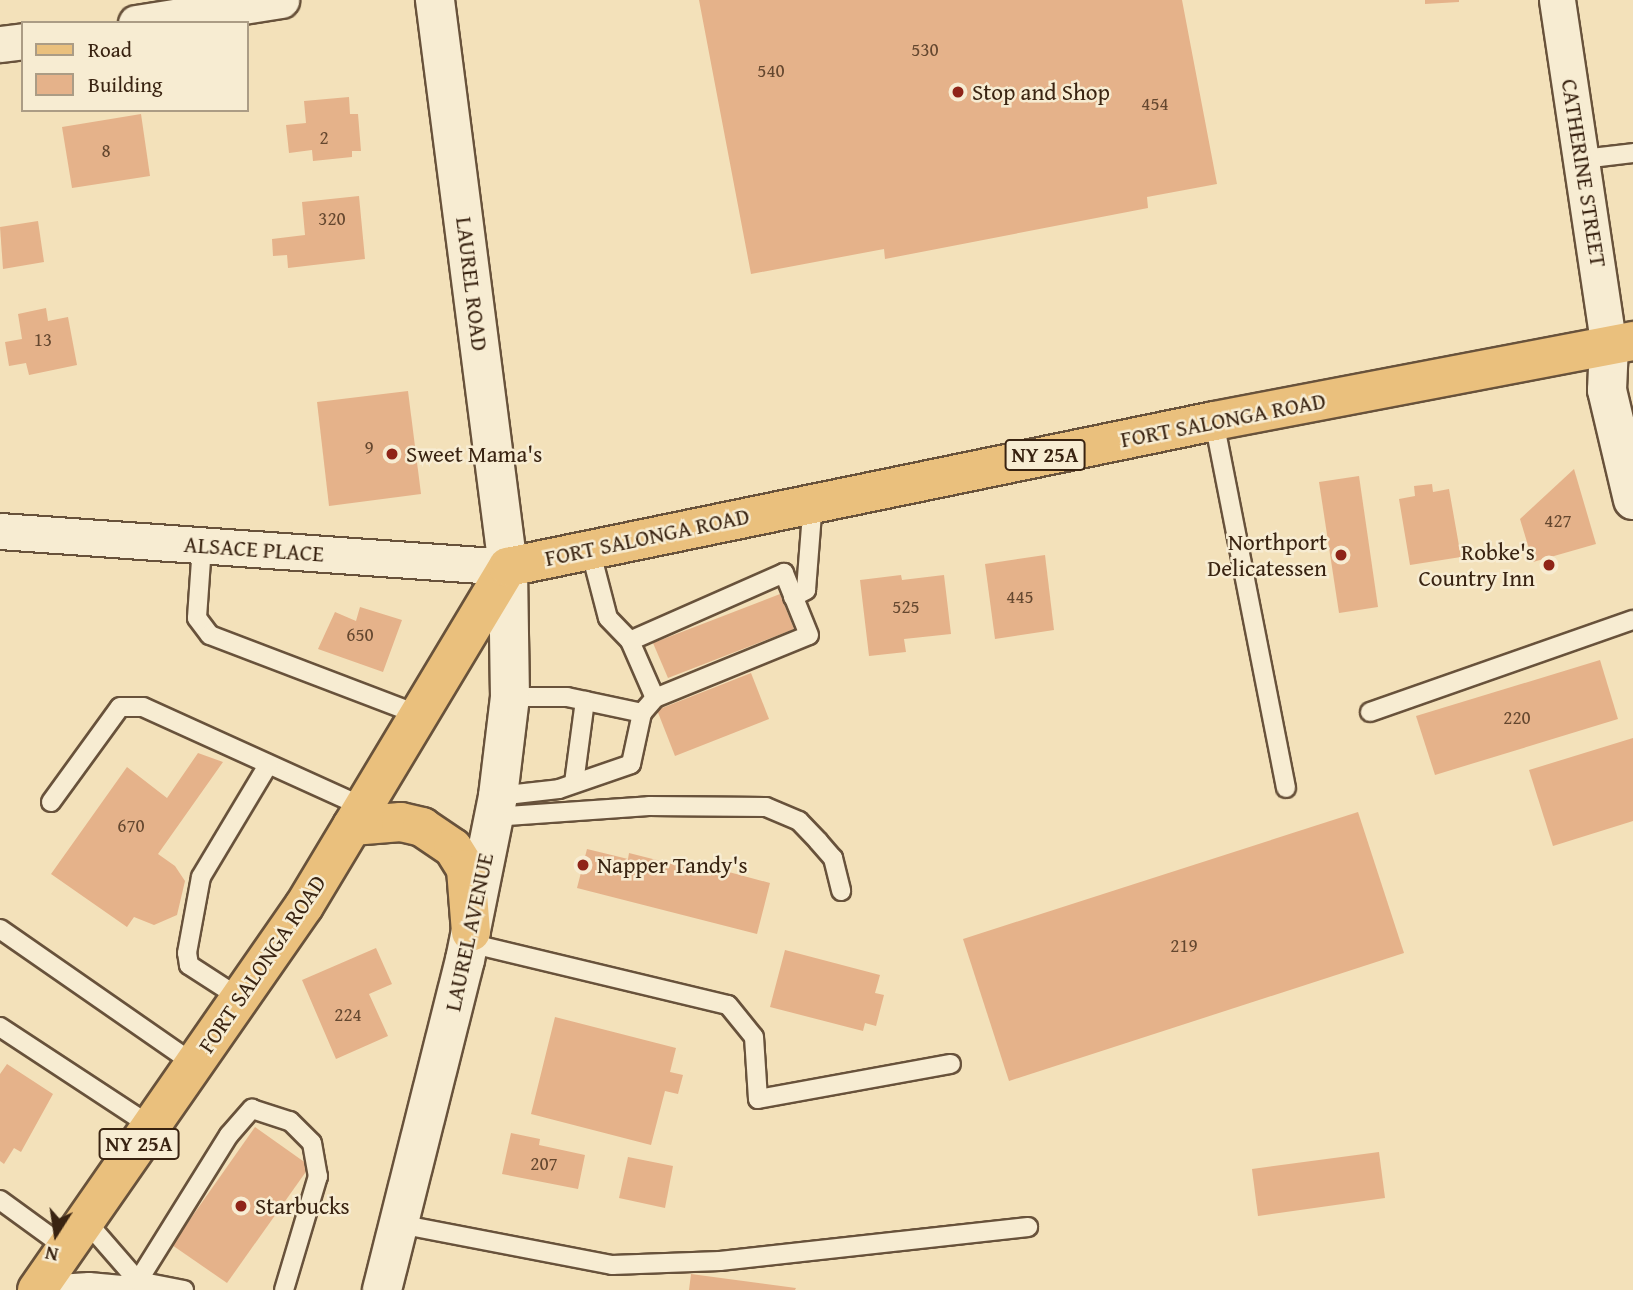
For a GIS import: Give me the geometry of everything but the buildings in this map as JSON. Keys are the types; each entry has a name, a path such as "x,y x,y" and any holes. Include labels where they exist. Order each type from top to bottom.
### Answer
{"main road":[{"name":"LAUREL ROAD","path":"435,0 508,568"},
{"name":"FORT SALONGA ROAD","path":"38,1288 304,906 508,568 813,502 1213,421 1621,344"},
{"path":"1621,344 1607,390 1633,500"},
{"name":"LAUREL AVENUE","path":"382,1290 470,937 495,806 510,697 508,568"},
{"path":"358,817 422,827 453,848 466,869 470,937"}],"street":[{"path":"149,21 281,0"},
{"name":"CATHERINE STREET","path":"1557,0 1583,159 1621,344"},
{"path":"0,44 21,41"},
{"name":"ALSACE PLACE","path":"0,531 508,568"}],"lane":[{"path":"1583,159 1633,153"},
{"path":"1213,421 1286,788"},
{"path":"793,597 806,590 813,502"},
{"path":"202,546 197,618 209,635 419,715"},
{"path":"590,549 608,618 630,641 655,698"},
{"path":"495,806 631,764 642,713 655,698 708,669 764,647 808,635 784,573 747,598 689,622 630,641"},
{"path":"1370,712 1633,620"},
{"path":"510,697 584,701 642,713"},
{"path":"574,783 584,701"},
{"path":"51,802 120,707 144,707 268,765 358,817"},
{"path":"240,998 189,965 187,953 201,877 268,765"},
{"path":"495,806 766,807 799,821 818,841 833,858 841,891"},
{"path":"0,929 194,1064"},
{"path":"470,937 728,1005 754,1037 758,1099 951,1064"},
{"path":"0,1027 151,1126"},
{"path":"138,1281 229,1135 253,1109 290,1121 298,1128 312,1143 318,1176 285,1290"},
{"path":"0,1200 75,1234 138,1281"},
{"path":"399,1224 612,1265 720,1261 1028,1227"},
{"path":"38,1288 89,1282 122,1285 138,1281 184,1290"}],"place":[{"name":"Stop and Shop","path":"958,92"},
{"name":"Sweet Mama's","path":"392,454"},
{"name":"Northport Delicatessen","path":"1341,555"},
{"name":"Robke's Country Inn","path":"1549,565"},
{"name":"Napper Tandy's","path":"583,865"},
{"name":"Starbucks","path":"241,1206"}]}
